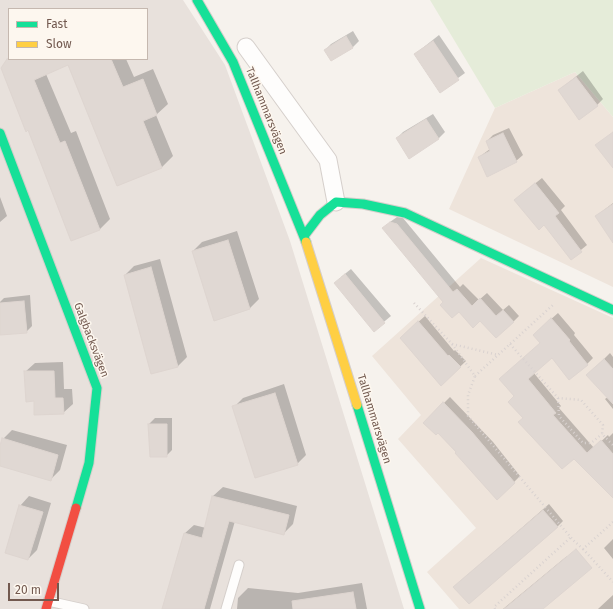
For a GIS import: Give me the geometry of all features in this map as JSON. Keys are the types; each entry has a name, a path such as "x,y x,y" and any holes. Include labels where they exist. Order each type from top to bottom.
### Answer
{"street":[{"name":"Tallhammarsvägen","path":"197,0 233,62 304,236 420,609"},
{"path":"246,47 328,160 336,202"},
{"name":"Galgbacksvägen","path":"0,133 97,388 89,463 47,605"},
{"path":"304,236 320,215 336,202 363,204 405,213 613,310"}],"lane":[{"path":"226,609 239,565"},
{"path":"47,605 84,609"}],"path":[{"path":"570,290 475,376 468,395 468,416 571,537 613,582"},
{"path":"414,303 452,344 475,376"},
{"path":"452,344 498,355"},
{"path":"510,344 558,398 559,416 583,443 591,443 602,434 603,425 581,400 558,398"},
{"path":"602,434 613,445"},
{"path":"583,549 613,522"},
{"path":"495,609 494,607 571,537"}],"shaded area":[{"path":"0,0 183,0 225,65 290,241 404,609 0,609"},
{"path":"575,72 613,117 613,287 449,209 495,108"},
{"path":"481,258 613,318 613,609 459,609 427,572 476,528 398,439 421,415 372,356"}],"green space":[{"path":"430,0 613,0 613,117 575,72 495,108"}],"building":[{"path":"346,36 353,48 331,61 324,50"},
{"path":"433,41 459,80 440,93 414,54"},
{"path":"7,59 111,60 123,87 143,79 157,115 143,121 162,168 117,186 68,65 34,80 60,143 65,141 100,230 71,241 28,130 26,132 1,68"},
{"path":"576,77 598,106 579,120 558,90"},
{"path":"426,119 439,139 409,159 396,138"},
{"path":"613,132 613,168 595,145"},
{"path":"503,133 517,162 487,177 478,157 490,151 486,141"},
{"path":"535,183 559,213 555,216 582,252 571,260 544,225 539,230 514,200"},
{"path":"613,204 613,243 595,216"},
{"path":"390,222 397,224 453,292 457,289 472,306 480,298 496,316 503,310 514,322 496,338 480,321 473,328 459,312 452,318 440,305 443,302 382,228"},
{"path":"228,240 250,309 214,321 192,251"},
{"path":"151,267 178,367 151,374 124,275"},
{"path":"345,274 385,323 374,332 334,283"},
{"path":"24,301 27,333 0,335 0,303"},
{"path":"551,318 570,340 569,341 588,365 569,380 552,358 528,379 556,413 553,415 587,453 601,440 613,454 613,498 574,459 562,469 518,422 523,418 508,402 514,396 499,379 540,343 533,335"},
{"path":"418,321 448,356 449,355 461,367 441,386 400,338"},
{"path":"604,359 613,369 613,404 586,375"},
{"path":"24,371 54,371 55,398 63,398 64,414 34,415 34,401 26,402"},
{"path":"275,393 298,465 255,478 232,406"},
{"path":"443,402 472,432 515,483 497,500 438,433 436,435 423,423"},
{"path":"148,424 167,424 167,457 150,457"},
{"path":"2,438 58,455 51,481 0,466 0,446"},
{"path":"212,496 289,515 284,535 229,521 204,609 162,609 184,533 202,538"},
{"path":"19,505 43,512 28,560 5,553"},
{"path":"543,510 558,527 469,604 453,587"},
{"path":"576,549 592,568 543,609 504,609"},
{"path":"353,592 356,609 293,609 292,601"}],"traffic: fast":[{"path":"197,0 233,62 306,242"},
{"path":"0,133 97,388 89,463 76,508"},
{"path":"304,236 320,215 336,202 363,204 405,213 613,310"},
{"path":"357,405 420,609"}],"traffic: slow":[{"path":"306,242 357,405"}],"traffic: jam":[{"path":"46,609 76,508"}]}
